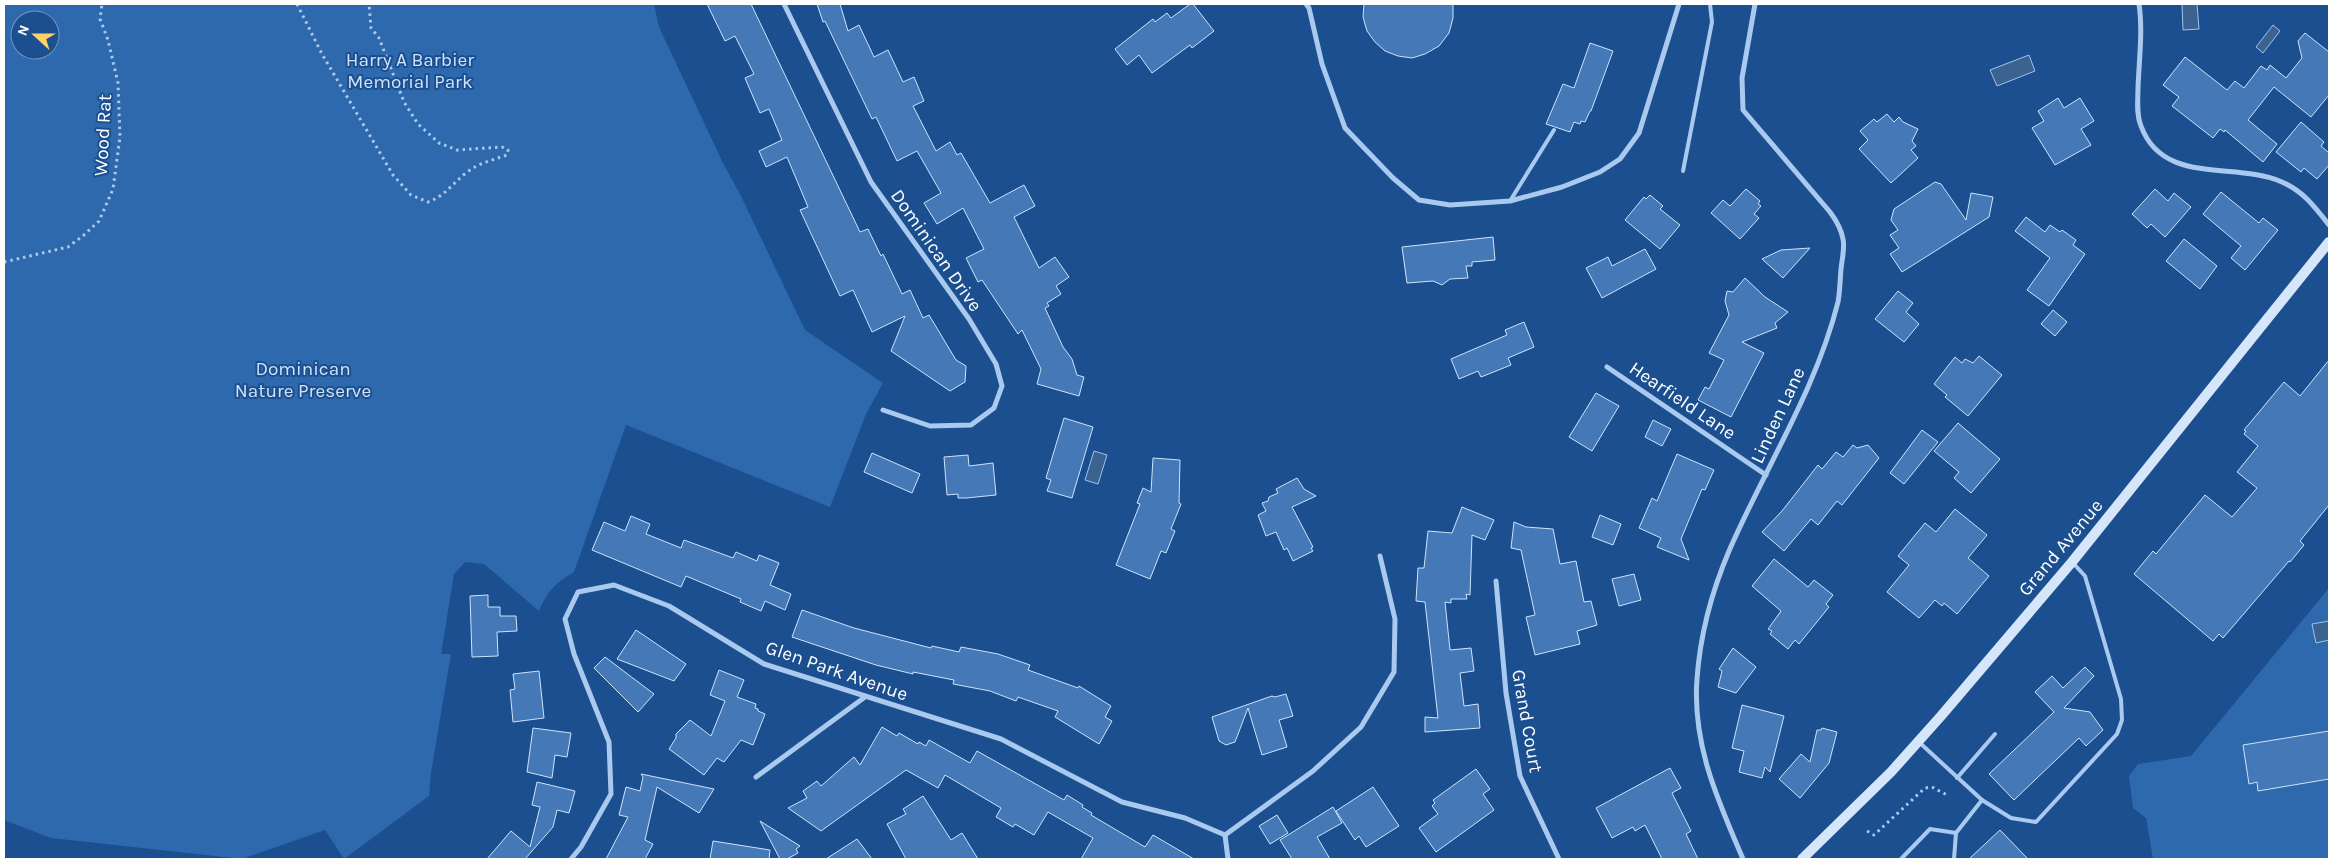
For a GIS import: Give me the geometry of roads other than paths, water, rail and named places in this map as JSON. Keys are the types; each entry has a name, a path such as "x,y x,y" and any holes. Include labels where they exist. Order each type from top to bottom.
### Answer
{"street":[{"name":"Dominican Drive","path":"784,4 871,182 968,319 996,364 1002,386 994,408 971,425 930,426 883,410"},
{"path":"1306,4 1310,8 1322,64 1345,128 1393,178 1419,200 1450,205 1510,201 1562,187 1600,172 1620,159 1640,133 1679,4"},
{"name":"Linden Lane","path":"1743,859 1714,792 1706,760 1698,714 1697,679 1703,638 1714,593 1729,551 1821,357 1838,301 1844,240 1838,223 1830,212 1743,110 1742,78 1756,4"},
{"path":"2139,4 2138,110 2140,125 2148,140 2157,151 2169,160 2185,166 2260,176 2281,181 2303,193 2329,225"},
{"name":"Grand Avenue","path":"1802,859 1891,772 2072,562 2329,242"},
{"name":"Hearfield Lane","path":"1607,367 1766,475"},
{"path":"1228,859 1225,835 1313,771 1361,726 1394,672 1395,619 1380,556"},
{"name":"Grand Court","path":"1496,581 1506,693 1520,776 1559,859"},
{"name":"Glen Park Avenue","path":"571,859 581,847 611,794 609,742 574,654 565,619 578,592 614,585 668,606 764,664 1001,739 1122,802 1185,818 1225,835"},
{"path":"756,777 865,697"}],"lane":[{"path":"1683,171 1712,22 1710,4"},
{"path":"1510,201 1554,130"},
{"path":"1918,741 1982,800 2011,818 2036,822 2118,734 2122,720 2121,699 2085,576 2072,562"},
{"path":"1958,778 1995,734"},
{"path":"1954,859 1956,833 1982,800"},
{"path":"1901,859 1930,829 1956,833"}],"park label":[{"name":"Harry A Barbier Memorial Park","path":"410,70"},
{"name":"Dominican Nature Preserve","path":"303,379"}]}
